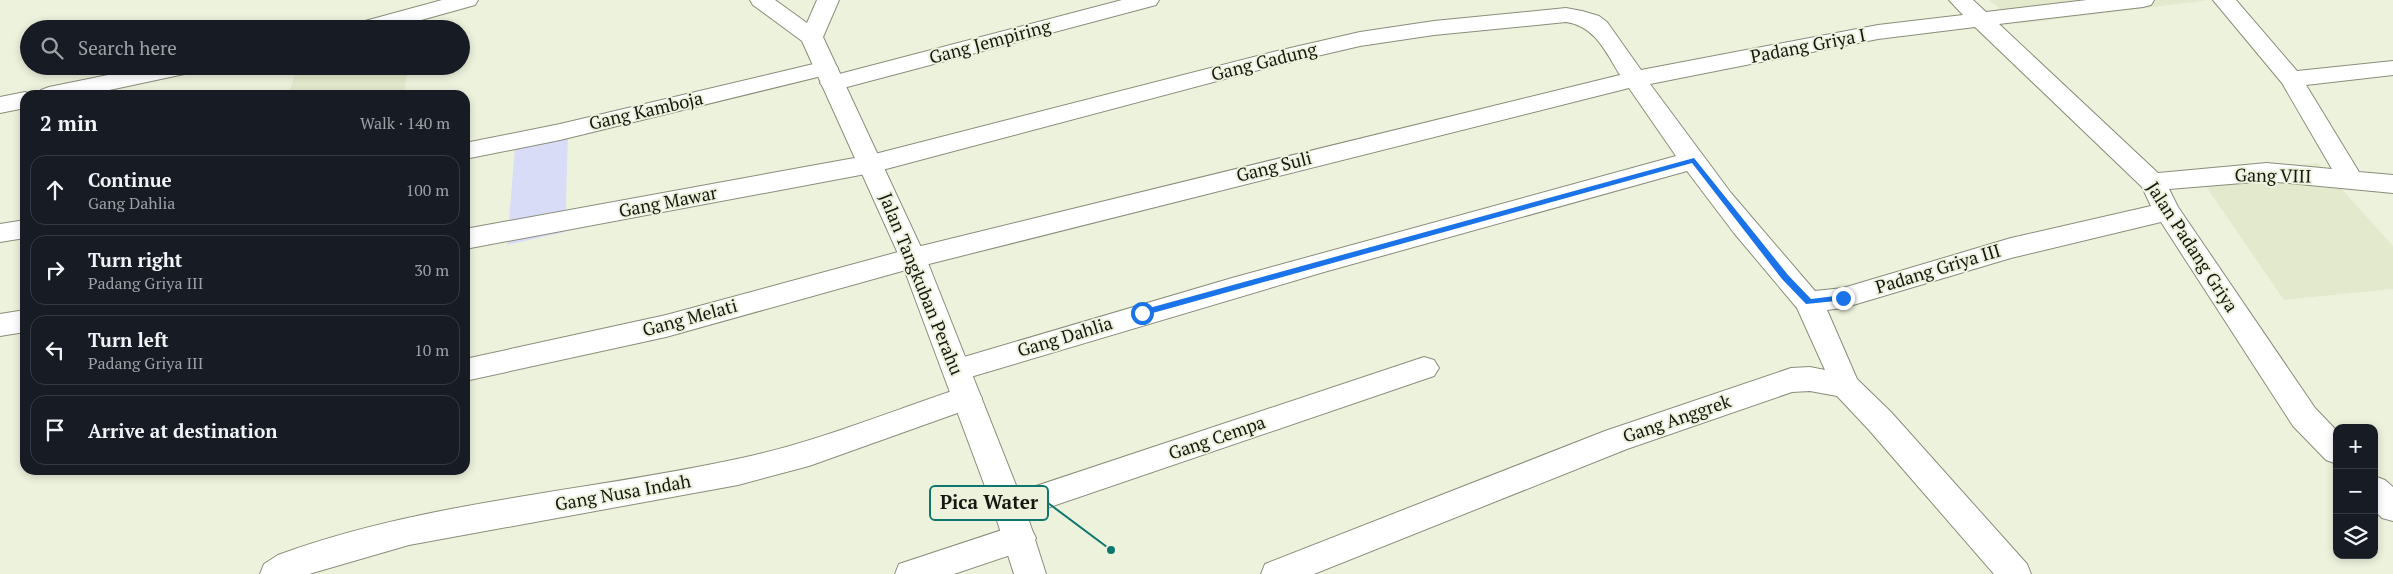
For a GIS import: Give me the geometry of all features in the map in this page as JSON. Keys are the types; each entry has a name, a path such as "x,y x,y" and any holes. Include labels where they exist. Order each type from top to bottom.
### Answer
{"street":[{"path":"395,20 467,0"},
{"path":"761,0 812,37 828,0"},
{"name":"Gang Jempiring","path":"829,76 1148,0"},
{"name":"Jalan Padang Griya","path":"1960,0 2152,182 2167,211 2304,417 2333,447"},
{"name":"Padang Griya I","path":"1635,79 1878,32 2143,0"},
{"path":"2224,0 2291,79 2351,180"},
{"name":"Gang Gadung","path":"871,164 1273,58 1360,40 1541,16 1566,15 1584,18 1593,22 1603,31 1635,79"},
{"name":"Jalan Tangkuban Perahu","path":"812,37 913,258 1009,508 1030,574"},
{"path":"2291,79 2393,68"},
{"path":"73,90 146,75"},
{"name":"Gang Kamboja","path":"470,150 829,76"},
{"path":"1635,79 1694,160 1785,277 1809,302 1846,386 1880,421 2016,574"},
{"name":"Gang Suli","path":"913,258 1130,206 1225,179 1466,119 1635,79"},
{"path":"0,105 20,101"},
{"name":"Gang Dahlia","path":"957,370 1133,316 1310,265 1694,160"},
{"name":"Gang Mawar","path":"470,238 871,164"},
{"name":"Gang VIII","path":"2152,182 2267,172 2393,184"},
{"name":"Padang Griya III","path":"1809,302 1843,298 2011,248 2167,211"},
{"path":"0,233 20,230"},
{"name":"Gang Melati","path":"470,369 666,326 913,258"},
{"path":"0,325 20,322"},
{"name":"Gang Cempa","path":"1009,508 1424,368"},
{"name":"Gang Anggrek","path":"1277,574 1616,440 1791,380 1810,379 1846,386"},
{"name":"Gang Nusa Indah","path":"276,574 290,565 409,531 738,472 809,453 967,398"},
{"path":"2378,493 2393,508"},
{"path":"911,574 1020,538"}],"shaded area":[{"path":"1989,0 2209,0 2018,24"},
{"path":"295,75 407,75 405,90 290,90"},
{"path":"568,137 565,232 507,245 515,147"},
{"path":"2318,163 2393,246 2393,289 2284,300 2198,175"}],"place":[{"name":"Pica Water","path":"1111,550"}],"route":[{"path":"1142,313 1320,262 1694,160 1785,277 1809,302 1843,298"}]}
